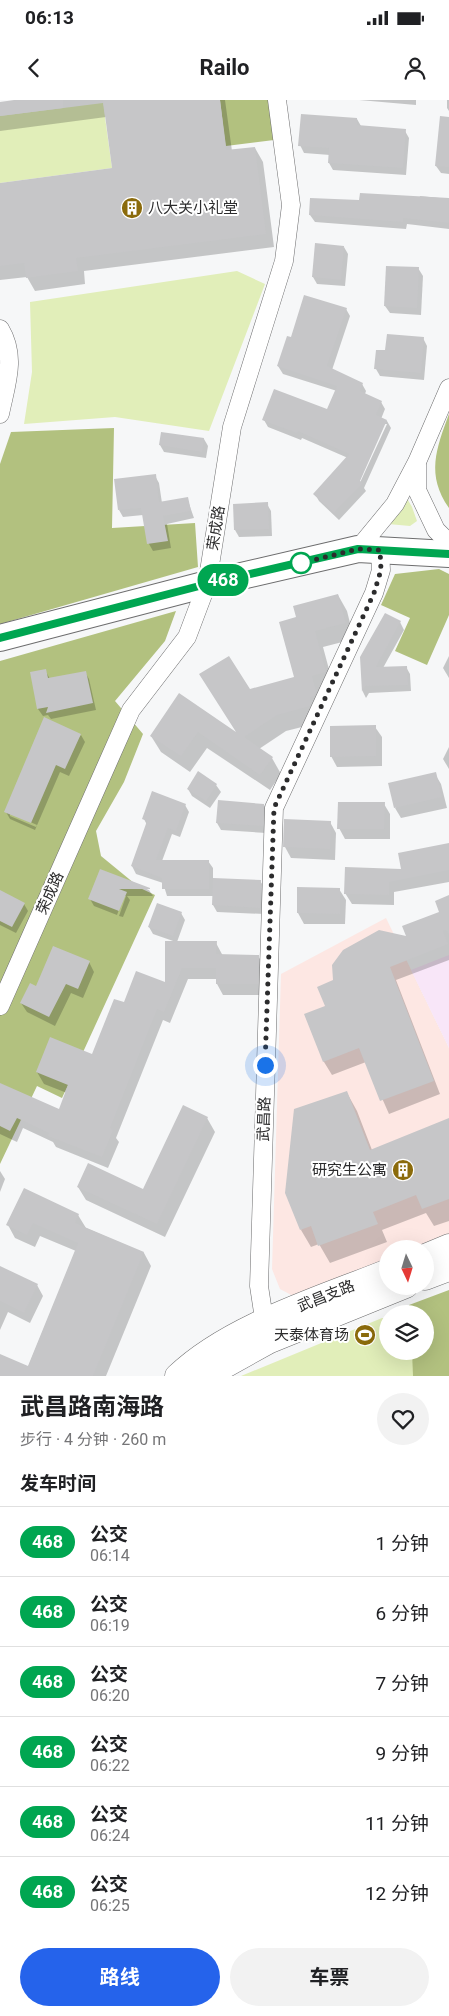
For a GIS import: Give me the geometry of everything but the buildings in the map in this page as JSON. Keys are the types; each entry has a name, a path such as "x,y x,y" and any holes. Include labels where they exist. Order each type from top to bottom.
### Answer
{"main road":[{"path":"0,638 207,584 369,550 449,554"}],"street":[{"name":"荣成路","path":"0,1006 131,710 187,637 207,584 232,427 284,261 291,205 277,100"},
{"path":"0,329 8,342 11,364 0,414"},
{"path":"369,550 417,462 449,388"},
{"path":"417,462 418,490 436,530 449,543"},
{"name":"武昌路","path":"266,1332 259,1286 274,808 374,593 381,570 369,550"},
{"path":"434,1252 449,1246"},
{"path":"434,1274 449,1268"},
{"name":"武昌支路","path":"266,1332 379,1276"},
{"name":"武昌支路","path":"266,1332 379,1295"},
{"path":"177,1376 210,1350 266,1332"},
{"path":"207,1376 266,1332"}],"shaded area":[{"path":"386,918 449,1048 449,1234 434,1240 379,1240 379,1262 295,1297 280,1289 272,1269 281,974"},
{"path":"449,955 449,1048 411,970"}],"green space":[{"path":"220,100 269,100 274,140 226,146"},
{"path":"103,103 112,168 0,183 0,116"},
{"path":"237,271 265,284 209,431 115,417 24,424 32,372 30,302"},
{"path":"449,414 449,508 437,484 435,473 437,450"},
{"path":"114,428 112,528 195,523 198,567 0,624 0,464 11,432"},
{"path":"405,495 417,521 410,526 388,524"},
{"path":"439,569 449,574 449,615 427,665 395,651 410,618 381,605 395,574"},
{"path":"176,611 165,641 115,701 143,734 124,782 96,831 101,856 140,888 155,895 62,1098 37,1086 0,1164 0,661"},
{"path":"449,1290 449,1376 413,1376 412,1360 434,1360 434,1305 409,1305"},
{"name":"天泰体育场","path":"379,1319 379,1360 434,1360 449,1376 241,1376"}],"bus line":[{"name":"468","path":"0,638 207,584 358,549 449,554"}],"place":[{"name":"八大关小礼堂","path":"132,208"},
{"name":"研究生公寓","path":"403,1170"},
{"name":"天泰体育场","path":"365,1335"}],"route":[{"path":"265,1065 274,808 374,593 381,570 380,550 358,549 301,563"}]}
